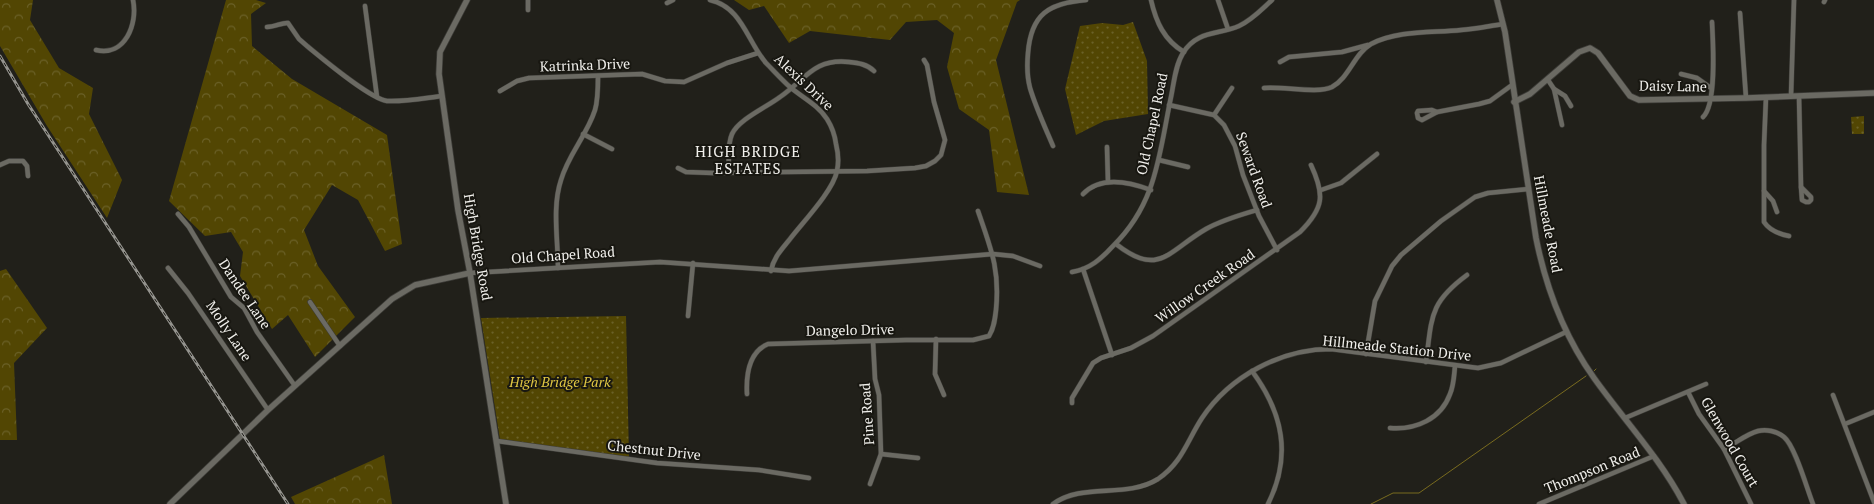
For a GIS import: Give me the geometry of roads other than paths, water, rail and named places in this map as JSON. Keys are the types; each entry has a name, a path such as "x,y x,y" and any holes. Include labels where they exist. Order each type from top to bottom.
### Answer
{"street":[{"path":"96,50 108,51 117,48 127,38 134,19 133,0"},
{"name":"High Bridge Road","path":"467,0 440,52 439,74 459,217 470,274 506,504"},
{"path":"528,0 528,10"},
{"path":"667,3 673,0"},
{"name":"Alexis Drive","path":"710,0 722,4 737,16 758,53 790,88 817,107 830,123 838,149 837,171 823,196 776,256 771,271"},
{"path":"1053,146 1030,86 1029,42 1036,22 1042,13 1061,3 1086,0"},
{"path":"1151,0 1156,18 1164,34 1171,44 1184,52 1191,44 1205,35 1237,27 1248,21 1272,0"},
{"path":"1218,0 1228,29"},
{"name":"Hillmeade Road","path":"1497,0 1503,24 1536,238 1543,271 1553,302 1566,332 1593,376 1654,456 1684,504"},
{"path":"1791,96 1794,0"},
{"path":"365,6 377,97"},
{"path":"1740,13 1746,98"},
{"path":"1703,117 1706,114 1712,88 1712,22"},
{"path":"267,27 287,23 307,46 377,97 390,101 442,96"},
{"path":"1264,88 1315,89 1332,87 1364,49 1392,37 1503,24"},
{"path":"1280,62 1289,57 1342,52 1364,45 1369,46"},
{"name":"Daisy Lane","path":"1514,102 1524,98 1548,80 1579,52 1590,48 1598,53 1630,96 1634,98 1651,100 1766,98 1874,93"},
{"name":"Old Chapel Road","path":"1072,272 1083,269 1099,260 1116,244 1133,223 1151,190 1178,66 1184,52"},
{"name":"Katrinka Drive","path":"500,91 525,78 642,74 665,81 684,82 727,63 758,53"},
{"path":"678,168 689,173 837,171 915,168 930,165 939,158 944,149 945,135 934,102 927,65 924,60"},
{"path":"729,172 730,141 734,131 812,70 832,62 846,62 862,64 874,71"},
{"path":"1682,74 1697,78 1712,88"},
{"path":"558,268 557,212 559,187 564,171 595,109 598,76"},
{"path":"1548,80 1554,89 1562,125"},
{"path":"1437,112 1479,104 1490,100 1512,85"},
{"path":"1169,105 1214,115 1232,88"},
{"path":"1554,89 1565,96 1571,106"},
{"path":"1799,96 1801,187"},
{"path":"1766,98 1764,222 1768,228 1790,236"},
{"name":"Seward Road","path":"1214,115 1224,125 1232,140 1243,175 1265,231 1277,250"},
{"path":"584,134 612,149"},
{"path":"1107,148 1108,182"},
{"path":"1311,165 1321,190 1341,183 1377,154"},
{"path":"0,165 9,161 20,160 25,163 28,176"},
{"path":"1159,160 1188,166"},
{"path":"1083,194 1090,188 1108,182 1129,183 1151,190"},
{"path":"1366,354 1375,301 1392,266 1401,255 1441,221 1475,197 1528,189"},
{"name":"Willow Creek Road","path":"1072,403 1074,393 1093,363 1131,348 1153,336 1300,232 1312,218 1319,204 1321,190"},
{"path":"1764,191 1773,201 1777,212"},
{"path":"1765,205 1771,206 1773,201"},
{"path":"1116,244 1138,259 1146,261 1158,260 1212,226 1257,210"},
{"path":"978,211 993,254"},
{"name":"Dandee Lane","path":"178,214 189,227 231,297 244,308 257,332 295,386"},
{"name":"Old Chapel Road","path":"170,504 268,410 392,299 410,287 421,283 470,274 643,262 693,263 771,271 796,271 993,254 1013,256 1040,266"},
{"name":"Dangelo Drive","path":"747,394 749,369 752,359 757,351 765,345 779,342 978,340 990,336 994,325 997,292 996,264 993,254"},
{"path":"688,316 693,263"},
{"name":"Molly Lane","path":"168,268 192,298 268,410"},
{"path":"1083,269 1112,354"},
{"path":"1426,362 1432,318 1436,307 1443,296 1467,275"},
{"path":"310,302 340,346"},
{"name":"Hillmeade Station Drive","path":"1052,504 1064,497 1081,493 1134,488 1161,477 1184,453 1199,423 1211,407 1234,384 1252,371 1278,359 1310,350 1331,349 1478,368 1501,363 1566,332"},
{"path":"936,339 935,374 944,395"},
{"name":"Pine Road","path":"870,484 881,454 879,395 875,379 873,341"},
{"path":"1390,428 1418,425 1428,421 1440,410 1451,391 1455,366"},
{"path":"1252,371 1272,403 1278,420 1281,440 1280,468 1268,504"},
{"path":"1625,418 1706,384"},
{"name":"Glenwood Court","path":"1688,392 1699,414 1724,450 1751,504"},
{"path":"1833,395 1874,502"},
{"path":"1845,424 1874,412"},
{"path":"1724,450 1759,430 1768,430 1781,434 1793,451 1813,504"},
{"name":"Chestnut Drive","path":"496,441 657,463 759,470 809,478"},
{"path":"881,454 918,458"},
{"name":"Thompson Road","path":"1539,504 1654,456"}],"waterway":[{"path":"1371,504 1393,493 1419,493 1586,376"}],"railway":[{"path":"0,56 28,104 288,504"}],"district":[{"name":"HIGH BRIDGE ESTATES","path":"748,160"}],"park label":[{"name":"High Bridge Park","path":"560,382"}]}
